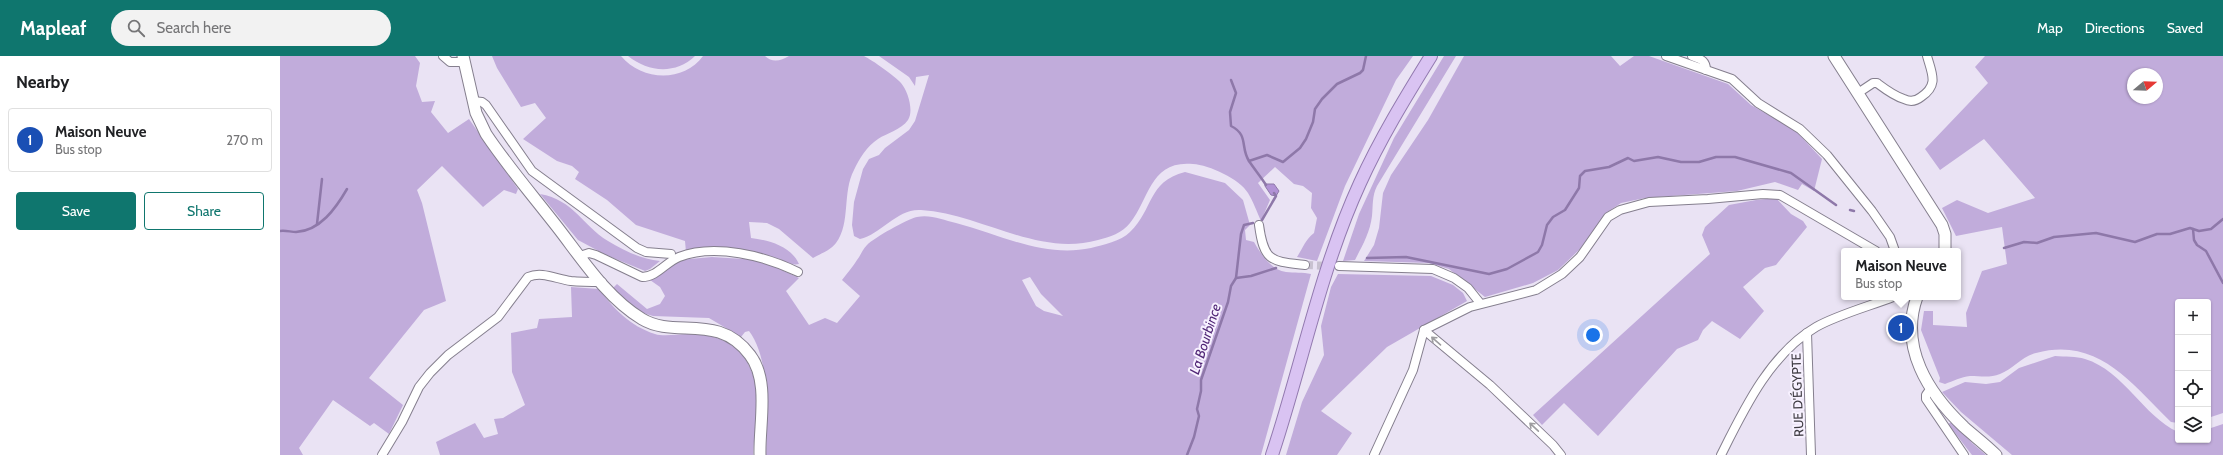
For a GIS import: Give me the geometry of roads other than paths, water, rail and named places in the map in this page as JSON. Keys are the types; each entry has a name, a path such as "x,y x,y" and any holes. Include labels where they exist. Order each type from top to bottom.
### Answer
{"main road":[{"path":"1272,455 1339,234 1359,184 1380,143 1430,56"},
{"path":"1834,56 1942,225 1945,234 1945,248"},
{"path":"464,59 473,101 481,124 496,150 580,256 624,306 643,320 669,327 703,328 717,331 739,344 748,353 757,367 761,387 760,455"},
{"path":"1917,300 1912,310 1911,335 1914,354 1932,388 1943,404 1964,426 1996,455"}],"street":[{"path":"443,56 450,62 464,59"},
{"path":"1666,56 1732,79 1758,103 1800,129 1827,155 1876,216 1890,237 1894,248"},
{"path":"1692,56 1702,60 1706,64 1706,70"},
{"path":"1858,93 1873,83 1877,83 1904,100 1918,100 1930,91 1933,86 1933,78 1927,56"},
{"path":"473,101 482,102 486,105 532,171 636,248 646,252 671,254"},
{"path":"1374,455 1413,370 1424,330 1480,303 1536,290 1562,274 1580,257 1608,217 1620,210 1649,202 1708,200 1763,194 1780,195 1871,248"},
{"path":"1259,226 1262,245 1272,258 1277,262 1305,265"},
{"path":"580,256 589,253 596,255 642,277 650,276 678,257 701,252 737,253 758,256 798,272"},
{"path":"1340,266 1433,269 1454,278 1468,288 1480,303"},
{"path":"382,455 402,422 419,387 430,373 448,355 498,317 528,277 535,274 571,281 602,282"},
{"path":"1721,455 1764,378 1791,344 1817,326 1885,300"},
{"path":"1424,330 1490,385 1553,445 1561,455"},
{"name":"RUE D'ÉGYPTE","path":"1807,333 1811,455"},
{"path":"1932,388 1926,395 1926,400 1964,455"}],"waterway":[{"path":"1249,161 1267,155 1283,162 1300,148 1306,139 1313,122 1315,109 1322,99 1337,84 1360,73 1363,70 1366,56"},
{"path":"1231,80 1236,93 1230,112 1231,126 1240,133 1246,156 1266,185"},
{"path":"1367,258 1406,257 1489,274 1507,269 1538,252 1542,245 1547,225 1553,217 1565,210 1579,188 1580,176 1585,171 1609,167 1628,158 1634,161 1658,157 1681,162 1699,162 1716,157 1735,157 1791,173 1836,205"},
{"path":"317,224 322,179"},
{"path":"280,231 296,232 313,228 332,211 347,189"},
{"path":"1262,220 1276,196 1274,193"},
{"path":"1850,210 1854,211"},
{"path":"2004,248 2024,242 2037,243 2054,237 2096,233 2135,242 2157,234 2170,234 2190,228 2199,231 2211,229 2223,219"},
{"name":"La Bourbince","path":"1187,455 1194,437 1199,416 1197,409 1201,391 1201,380 1228,302 1231,286 1236,278 1241,234 1244,225 1253,223"},
{"path":"2193,229 2194,240 2197,245 2206,251 2223,283"},
{"path":"1236,278 1251,276 1276,268"}],"tunnel":[{"path":"1305,265 1333,266"}],"place":[{"name":"Maison Neuve","path":"1901,328"}]}
